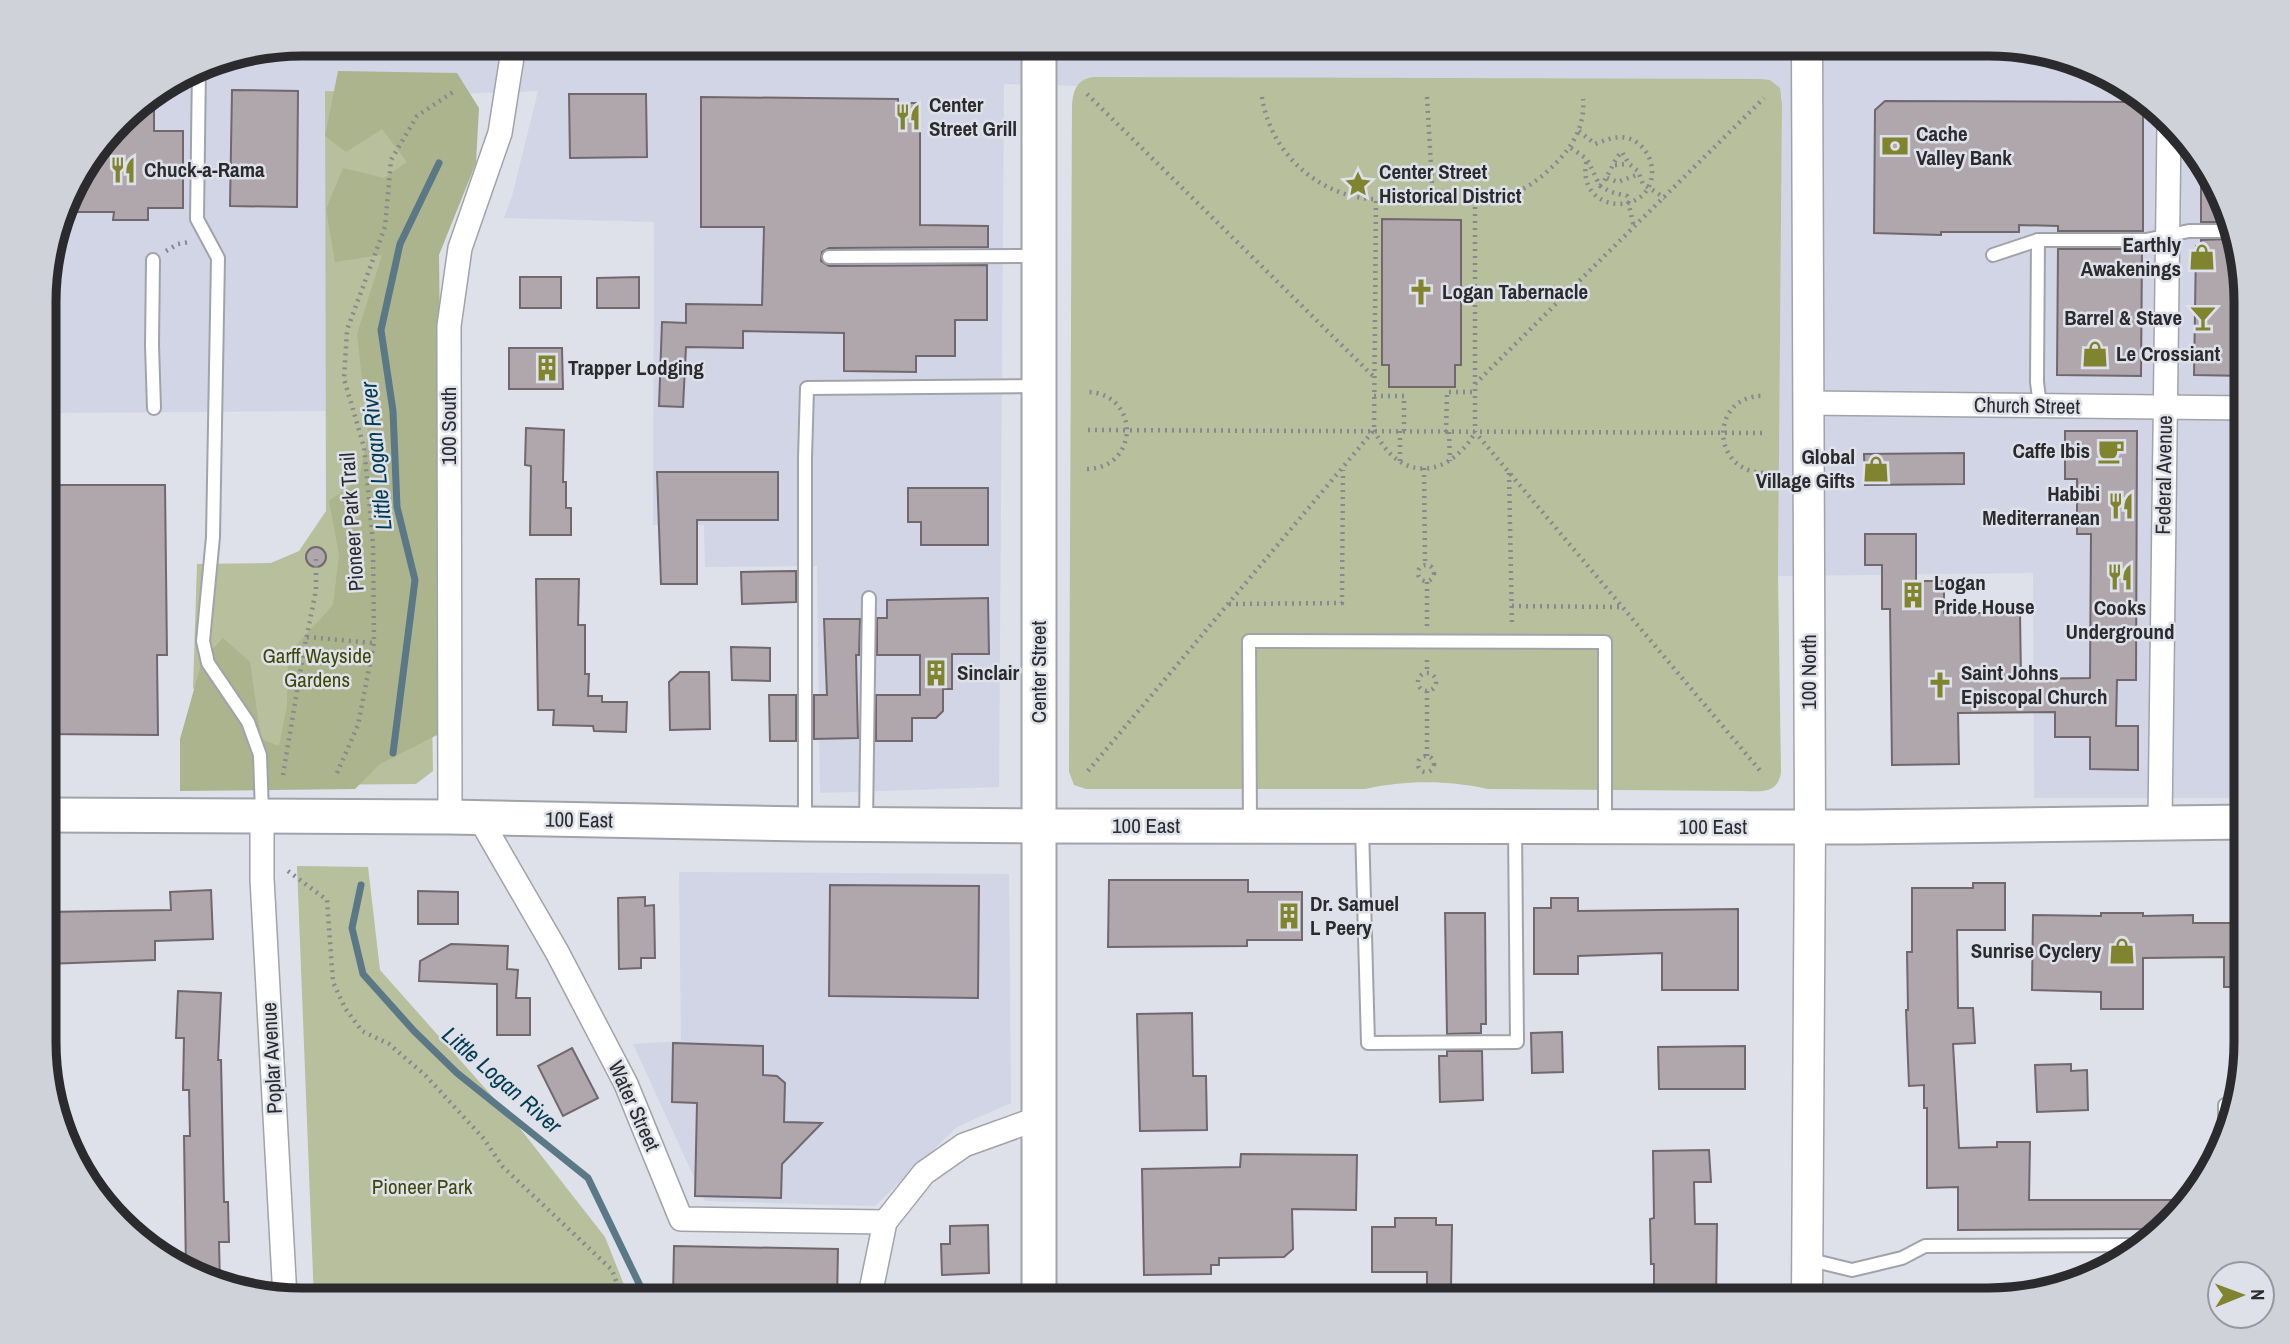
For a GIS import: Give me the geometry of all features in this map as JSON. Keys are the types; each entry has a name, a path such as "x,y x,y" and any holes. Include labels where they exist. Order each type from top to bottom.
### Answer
{"main road":[{"name":"Center Street","path":"1039,57 1039,1288"},
{"name":"100 East","path":"56,815 450,817 1039,826 1810,827 2234,822"}],"street":[{"name":"100 North","path":"1807,56 1810,827 1807,1287"},
{"name":"100 South","path":"450,817 449,326 460,248 500,132 512,57"},
{"name":"Federal Avenue","path":"2160,822 2169,135"},
{"name":"Church Street","path":"1808,403 2233,408"},
{"name":"Poplar Avenue","path":"272,817 262,879 284,1287"},
{"name":"Water Street","path":"450,817 557,952 626,1084 681,1219 885,1222"},
{"path":"872,1288 885,1222 924,1173 964,1144 1039,1118"}],"lane":[{"path":"199,79 197,219 218,258 214,537 203,641 208,663 248,722 260,755 272,817"},
{"path":"1993,255 2038,240 2146,240 2189,231 2224,231"},
{"path":"2038,240 2036,382 2040,406"},
{"path":"829,257 1039,256"},
{"path":"153,260 154,408"},
{"path":"805,824 807,388 1039,386"},
{"path":"866,824 869,598"},
{"path":"1250,826 1249,641 1384,640 1605,642 1605,826"},
{"path":"1362,827 1368,1043 1382,1043 1517,1042 1515,827"},
{"path":"1807,1259 1852,1269 1902,1258 1925,1246 2125,1245"}],"path":[{"name":"Pioneer Park Trail","path":"337,774 358,725 374,643 373,542 364,447 344,379 347,330 385,228 391,160 417,116 456,90"},
{"path":"1087,94 1374,377"},
{"path":"1262,97 1266,116 1276,138 1289,157 1305,173 1344,195 1376,199 1433,200 1499,197 1524,188 1546,173 1571,148 1583,119 1583,99"},
{"path":"1427,97 1433,200"},
{"path":"1474,385 1764,98"},
{"path":"1579,131 1595,144 1616,137 1632,140 1649,156 1652,175 1639,198 1629,203 1611,204 1596,196 1586,180 1587,159"},
{"path":"1571,148 1587,159 1600,186 1627,196 1634,228"},
{"path":"1600,186 1615,165 1616,157 1622,152 1629,164 1636,168 1647,188 1665,198"},
{"path":"1615,165 1629,164"},
{"path":"1607,178 1618,182 1639,174"},
{"path":"1376,199 1374,430 1384,449 1400,462 1424,468 1450,461 1464,449 1475,432 1475,200"},
{"path":"153,260 178,244 208,239"},
{"path":"1087,392 1102,394 1113,400 1122,410 1127,430 1125,443 1115,458 1100,467 1087,469"},
{"path":"1450,461 1447,392 1474,392"},
{"path":"1374,396 1404,396 1400,462"},
{"path":"1763,396 1749,397 1735,406 1725,421 1723,434 1724,446 1732,459 1748,470 1763,472"},
{"path":"1088,430 1762,433"},
{"path":"1088,771 1374,430"},
{"path":"1475,432 1763,774"},
{"path":"1228,604 1342,603 1343,468"},
{"path":"1424,468 1426,564"},
{"path":"1509,472 1512,629"},
{"path":"283,775 316,590 316,558"},
{"path":"1512,606 1621,607"},
{"path":"307,637 374,643"},
{"path":"1427,691 1427,756"},
{"path":"288,871 327,900 333,982 345,1008 362,1031 389,1044 426,1076 484,1139 503,1167 612,1270 619,1288"}],"shaded area":[{"path":"1988,56 2051,64 2111,89 2138,107 2162,128 2183,152 2201,179 2226,239 2233,286 2234,798 2034,798 2033,573 1778,576 1782,96 1770,80 1095,77 1086,78 1076,86 1004,84 999,787 820,793 817,566 705,567 704,525 653,525 654,222 504,218 538,91 458,94 325,91 326,411 56,413 58,270 64,239 81,193 107,152 128,128 152,107 193,81 239,64 286,57"},
{"path":"679,872 1009,874 1011,1103 957,1127 875,1206 705,1201 633,1044 681,1041"}],"green space":[{"name":"Garff Wayside Gardens","path":"338,71 457,73 479,108 476,163 439,255 443,581 439,734 380,764 355,789 180,791 180,739 202,661 223,638 250,662 261,739 279,746 287,706 288,654 333,605 339,555 329,501 359,480 368,433 357,334 382,255 335,262 326,209 343,168 384,178 407,162 382,129 346,152 325,136"},
{"path":"1095,77 1760,79 1770,80 1780,88 1778,576 1781,772 1776,785 1767,790 1755,791 1488,789 1426,782 1365,789 1086,789 1074,785 1069,772 1072,106 1074,94 1081,82"},
{"name":"Garff Wayside Gardens","path":"325,91 458,94 425,260 433,771 416,784 296,785 213,713 193,688 197,564 271,563 299,551 326,511"},
{"name":"Pioneer Park","path":"297,866 368,867 380,970 515,1122 605,1237 625,1288 314,1288"}],"building":[{"path":"232,90 298,91 297,207 230,206"},
{"path":"569,94 646,94 647,157 570,158"},
{"path":"701,97 898,99 898,103 920,103 920,225 988,226 988,247 829,248 822,252 821,261 829,266 987,265 987,320 955,320 955,356 916,356 916,372 844,371 844,333 743,331 743,348 686,347 683,407 659,406 662,322 686,323 686,304 762,305 764,227 701,227"},
{"path":"1885,101 2130,102 2143,111 2143,231 2058,231 2058,226 2019,225 2019,232 1941,232 1941,235 1874,233 1875,110"},
{"path":"154,106 154,131 183,131 183,208 148,208 148,220 113,220 114,212 77,212 81,193 107,152 128,128 152,107"},
{"path":"2201,179 2221,222 2201,222"},
{"name":"Logan Tabernacle","path":"1382,219 1461,220 1461,365 1455,365 1455,387 1389,387 1389,365 1382,365"},
{"path":"2226,239 2233,286 2233,376 2194,375 2196,246 2201,246 2201,240"},
{"path":"2058,249 2142,249 2141,376 2057,375"},
{"path":"520,277 561,277 561,308 520,308"},
{"path":"639,277 639,308 597,308 597,278"},
{"name":"Trapper Lodging","path":"509,348 562,348 563,389 509,389"},
{"path":"526,428 564,430 563,482 566,482 566,508 571,508 571,535 530,535 531,466 525,465"},
{"path":"2065,431 2137,431 2136,680 2117,680 2116,726 2138,726 2138,770 2090,769 2090,737 2055,737 2055,712 1958,713 1959,764 1892,765 1890,609 1882,609 1882,565 1865,565 1865,534 1916,534 1916,581 1944,581 1944,613 2020,613 2021,679 2090,678 2091,534 2077,534 2077,479 2065,479"},
{"path":"1964,453 1964,484 1865,485 1864,454"},
{"path":"657,472 778,472 778,520 697,520 697,584 661,584"},
{"path":"56,485 165,485 167,655 157,655 158,735 56,734"},
{"path":"908,488 988,488 988,545 921,545 921,522 908,522"},
{"path":"316,547 323,550 326,557 323,564 316,567 309,564 306,557 309,550"},
{"path":"796,571 796,602 742,604 741,572"},
{"path":"536,579 579,579 578,625 585,625 588,696 602,696 602,702 627,702 626,732 594,731 593,726 553,725 554,710 538,710"},
{"path":"988,598 989,654 952,654 952,689 943,689 943,711 936,718 912,718 912,741 876,741 876,695 920,695 920,655 877,655 877,618 887,618 887,600"},
{"path":"824,619 860,619 859,655 856,655 858,738 814,739 814,695 827,695"},
{"path":"731,647 770,648 770,681 732,680"},
{"path":"680,672 709,672 710,729 670,730 669,682"},
{"path":"769,695 796,695 796,741 770,741"},
{"path":"1109,880 1248,880 1248,892 1302,892 1302,940 1247,940 1247,946 1108,947"},
{"path":"1973,883 2005,883 2005,930 1957,930 1958,1008 1973,1008 1975,1043 1953,1044 1959,1148 1997,1147 1997,1142 2030,1142 2029,1200 2176,1200 2148,1229 1958,1230 1958,1187 1927,1188 1927,1108 1924,1108 1924,1085 1909,1086 1906,1010 1907,952 1912,952 1912,888 1973,888"},
{"path":"830,885 979,886 978,998 829,996"},
{"path":"211,890 213,939 155,941 155,960 56,964 56,912 171,910 170,892"},
{"path":"418,891 458,892 458,924 418,924"},
{"path":"645,897 645,906 654,905 655,958 641,958 641,968 619,969 618,898"},
{"path":"1551,898 1578,898 1578,911 1738,909 1738,990 1662,990 1662,953 1578,956 1578,974 1534,974 1534,908 1551,908"},
{"path":"1445,913 1485,913 1486,1024 1481,1024 1481,1033 1447,1034"},
{"path":"2101,913 2193,915 2193,923 2234,923 2234,987 2224,987 2224,957 2143,958 2143,1009 2101,1009 2101,992 2032,990 2033,915 2101,916"},
{"path":"451,944 508,946 507,969 518,970 516,998 530,998 530,1035 497,1035 497,984 419,981 420,961"},
{"path":"178,991 221,993 218,1060 221,1060 224,1202 228,1202 229,1242 219,1242 220,1274 186,1259 184,1136 190,1136 189,1090 183,1090 184,1038 176,1038"},
{"path":"1192,1013 1193,1076 1206,1076 1207,1130 1140,1131 1137,1014"},
{"path":"1562,1032 1563,1072 1532,1073 1531,1033"},
{"path":"673,1043 763,1046 763,1075 777,1076 785,1083 784,1122 822,1123 782,1164 781,1198 695,1196 697,1103 672,1102"},
{"path":"1745,1046 1745,1089 1659,1089 1658,1047"},
{"path":"572,1048 598,1098 563,1116 538,1066"},
{"path":"1447,1051 1482,1051 1483,1100 1440,1102 1439,1056 1447,1056"},
{"path":"2071,1064 2071,1071 2087,1070 2088,1110 2037,1112 2035,1065"},
{"path":"1709,1150 1711,1182 1694,1182 1695,1224 1717,1224 1716,1287 1654,1287 1650,1219 1654,1218 1653,1151"},
{"path":"1241,1154 1357,1155 1356,1210 1292,1209 1293,1249 1284,1257 1219,1258 1219,1265 1211,1265 1211,1274 1144,1275 1142,1169 1240,1167"},
{"path":"1395,1218 1436,1218 1436,1225 1452,1225 1451,1286 1427,1285 1427,1272 1372,1272 1372,1227 1395,1227"},
{"path":"988,1225 989,1273 942,1275 941,1244 950,1244 950,1226"},
{"path":"674,1246 838,1249 837,1288 673,1288"}],"waterway":[{"name":"Little Logan River","path":"393,753 415,580 397,507 393,411 381,330 400,244 439,163"},
{"name":"Little Logan River","path":"361,885 352,928 363,974 414,1031 457,1073 588,1178 641,1288"}],"place":[{"name":"Center Street Grill","path":"908,117"},
{"name":"Cache Valley Bank","path":"1895,146"},
{"name":"Chuck-a-Rama","path":"123,170"},
{"name":"Center Street Historical District","path":"1358,184"},
{"name":"Earthly Awakenings","path":"2202,257"},
{"name":"Logan Tabernacle","path":"1421,292"},
{"name":"Barrel & Stave","path":"2203,318"},
{"name":"Le Crossiant","path":"2095,354"},
{"name":"Trapper Lodging","path":"547,368"},
{"name":"Caffe Ibis","path":"2111,451"},
{"name":"Global Village Gifts","path":"1876,469"},
{"name":"Habibi Mediterranean","path":"2121,506"},
{"name":"Cooks Underground","path":"2120,577"},
{"name":"Logan Pride House","path":"1913,595"},
{"name":"Sinclair","path":"936,673"},
{"name":"Saint Johns Episcopal Church","path":"1940,685"},
{"name":"Dr. Samuel L Peery","path":"1289,916"},
{"name":"Sunrise Cyclery","path":"2122,951"}]}
